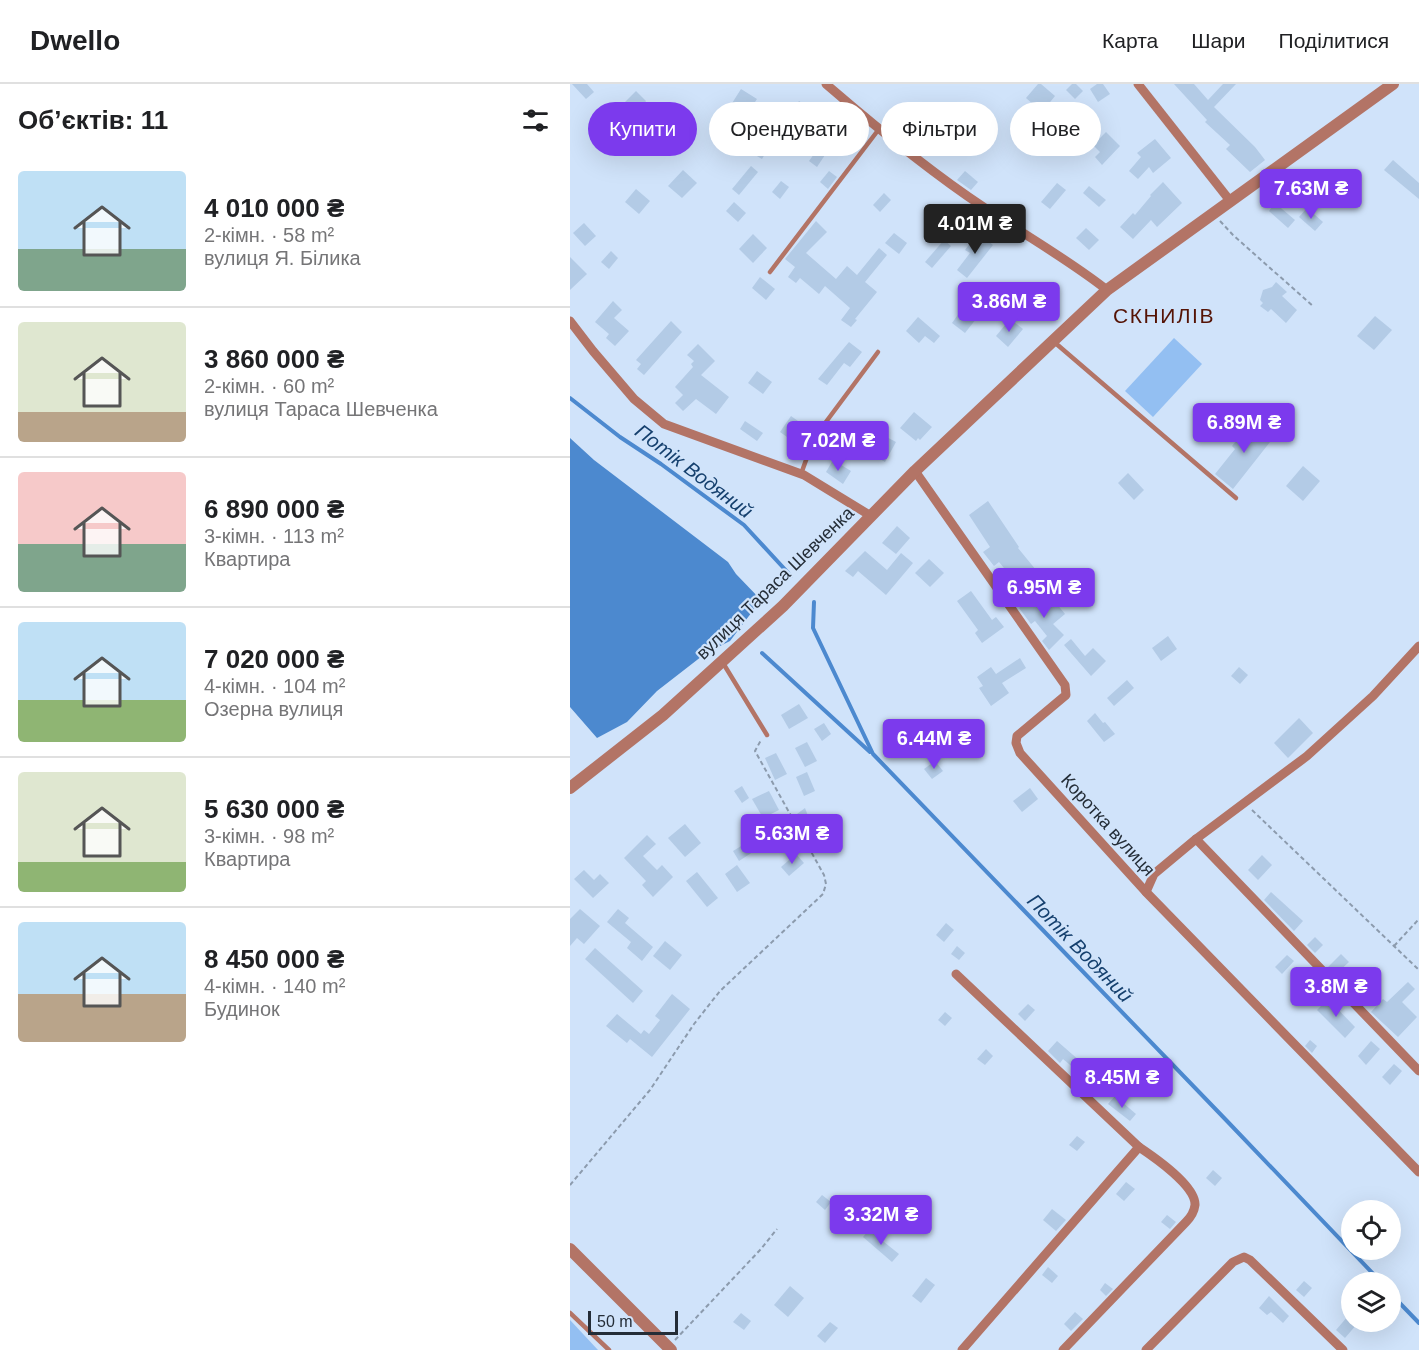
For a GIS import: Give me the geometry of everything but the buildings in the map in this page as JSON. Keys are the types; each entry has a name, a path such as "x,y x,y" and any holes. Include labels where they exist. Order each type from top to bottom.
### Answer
{"street":[{"path":"826,84 879,129 983,207 1107,290"},
{"path":"1138,84 1232,202"},
{"name":"вулиця Тараса Шевченка","path":"571,785 663,715 783,606 915,471 1107,290 1393,84"},
{"path":"570,321 634,399 664,424 801,474 871,516"},
{"name":"Коротка вулиця","path":"915,471 1065,685 1066,695 1017,736 1016,743 1020,753 1146,892 1419,1172"},
{"path":"1146,892 1154,874 1196,839 1307,756 1373,696 1419,646"},
{"path":"1196,839 1419,1071"},
{"path":"956,974 1139,1147 1161,1162 1192,1193 1195,1203 1193,1214 1063,1350"},
{"path":"962,1350 1139,1147"},
{"path":"570,1249 669,1349"},
{"path":"1146,1350 1233,1262 1244,1257 1250,1260 1343,1350"}],"lane":[{"path":"770,272 879,129"},
{"path":"1053,341 1236,498"},
{"path":"801,474 814,438 878,352"},
{"path":"722,662 767,735"},
{"path":"570,1313 609,1350"}],"path":[{"path":"1214,215 1233,235 1314,307"},
{"path":"570,1185 650,1090 694,1024 720,991 824,894 826,885 824,875 755,751 767,735"},
{"path":"1245,803 1419,970"},
{"path":"1394,946 1419,919"},
{"path":"669,1349 777,1229"}],"shaded area":[{"path":"1174,338 1202,364 1153,417 1125,391"},
{"path":"570,438 594,460 728,562 736,574 761,600 730,641 706,653 657,691 627,722 597,738 570,707"},
{"path":"570,1320 598,1350 570,1350"}],"waterway":[{"name":"Потік Водяний","path":"570,398 620,437 744,525 791,576"},
{"name":"Потік Водяний","path":"814,602 813,628 873,754 1371,1272"},
{"path":"762,653 870,752"},
{"name":"Потік Водяний","path":"1401,1304 1419,1323"}],"district":[{"name":"СКНИЛІВ","path":"1164,315"}]}
